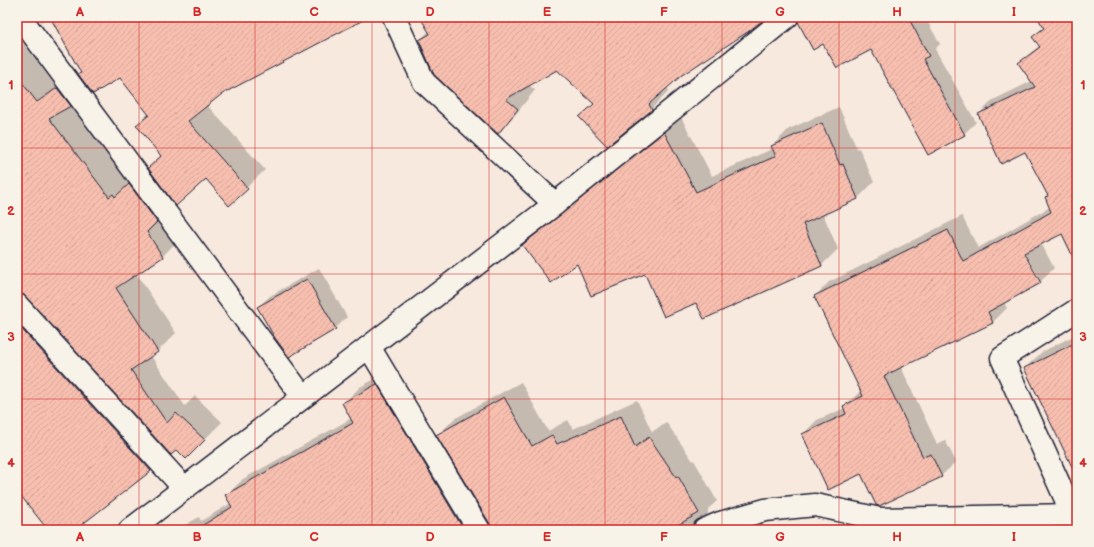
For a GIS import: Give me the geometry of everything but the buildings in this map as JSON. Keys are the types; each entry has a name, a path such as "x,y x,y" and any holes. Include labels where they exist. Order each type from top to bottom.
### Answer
{"street":[{"path":"20,17 303,397"},
{"path":"394,17 424,82 555,204"},
{"path":"130,530 555,204 788,17"},
{"path":"17,305 184,488"},
{"path":"704,530 720,523 765,510 815,505 880,519 1075,517 1002,358 1077,310"},
{"path":"370,347 479,530"}]}
